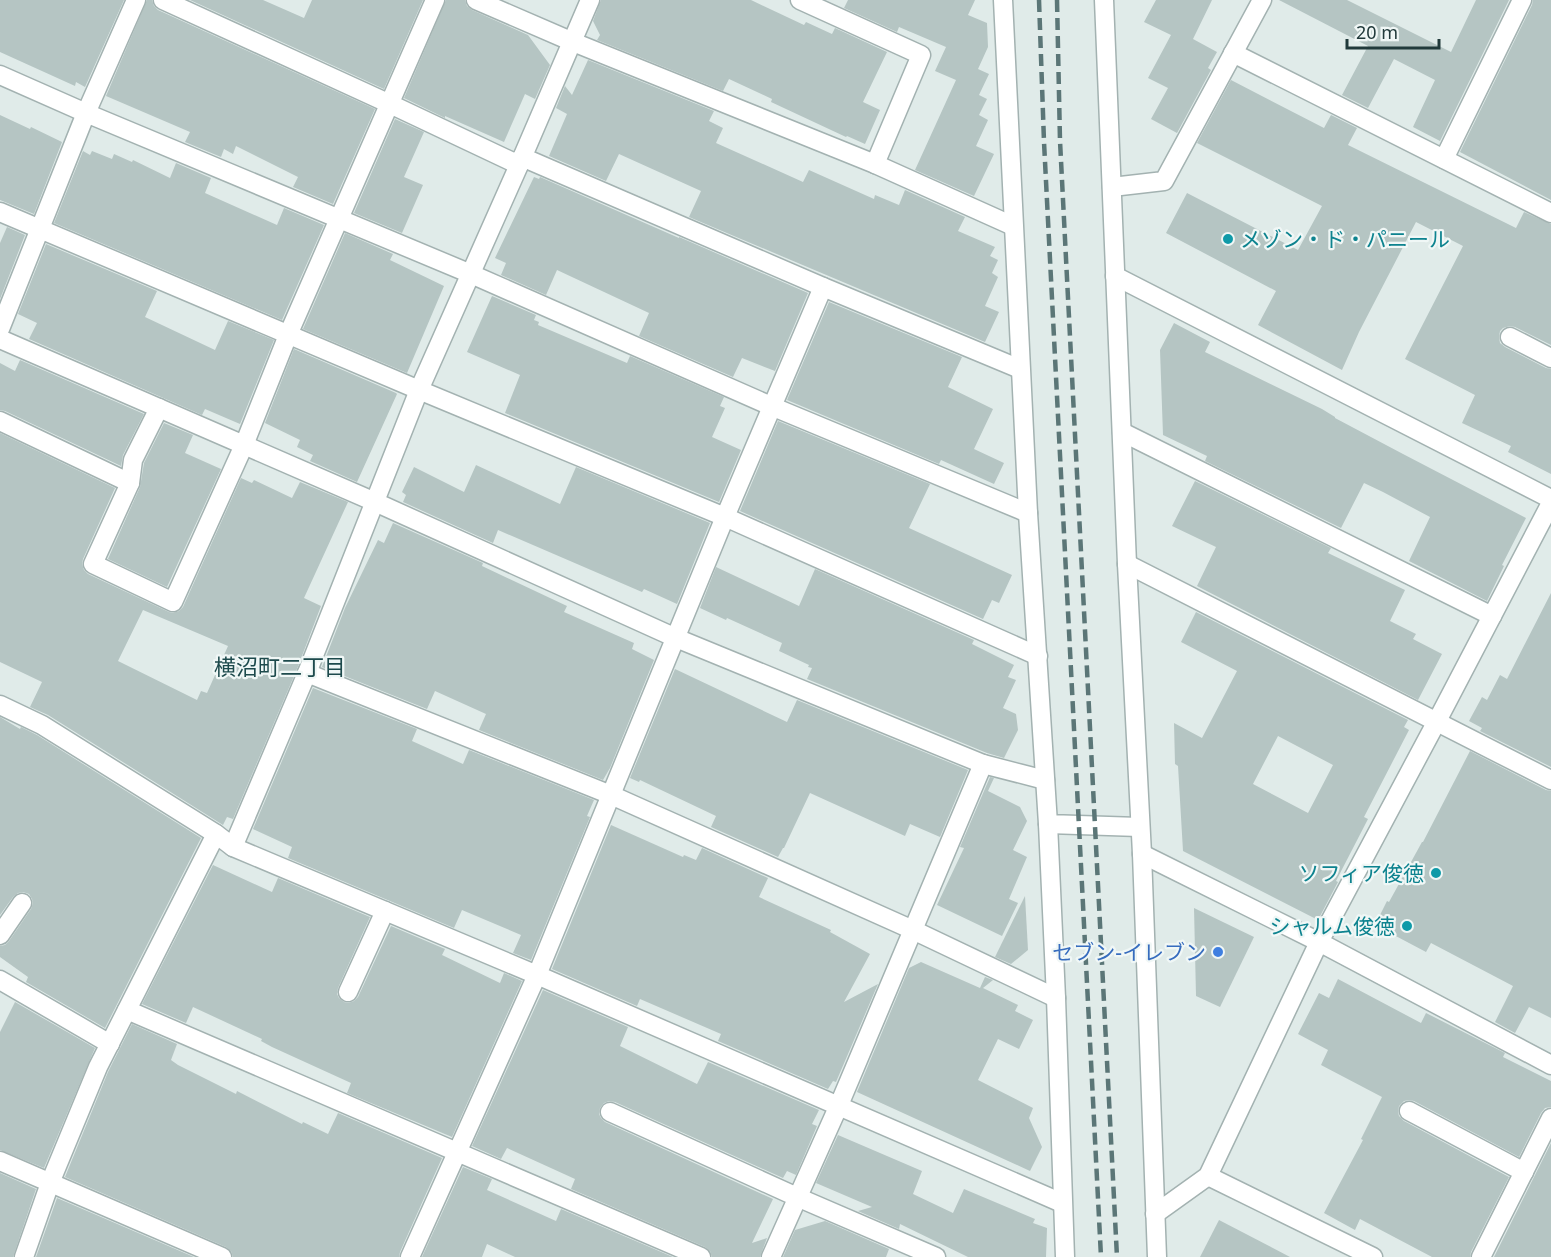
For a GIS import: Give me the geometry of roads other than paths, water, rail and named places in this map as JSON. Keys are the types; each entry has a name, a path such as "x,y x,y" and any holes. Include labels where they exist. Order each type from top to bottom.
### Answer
{"street":[{"path":"0,329 86,113 136,0"},
{"path":"163,0 521,161 1020,369"},
{"path":"159,408 133,460 130,483 93,564 173,602 244,445 288,335 435,0"},
{"path":"476,0 573,42 875,164 1014,226"},
{"path":"233,848 307,673 419,390 590,0"},
{"path":"800,0 921,55 875,164"},
{"path":"1003,0 1020,369 1048,824 1065,1257"},
{"path":"1104,0 1127,564 1142,854 1157,1257"},
{"path":"1113,187 1164,181 1262,0"},
{"path":"1444,159 1522,0"},
{"path":"1233,53 1551,213"},
{"path":"0,75 471,273 771,406 1028,513"},
{"path":"0,212 725,518 1038,656"},
{"path":"1116,276 1551,501 1437,722 1319,942 1208,1176 1155,1214"},
{"path":"410,1257 537,975 771,406 823,287"},
{"path":"1510,337 1551,358"},
{"path":"0,339 375,502 676,638 983,764 1045,780"},
{"path":"0,421 130,483"},
{"path":"1122,432 1492,616"},
{"path":"1127,564 1551,780"},
{"path":"307,673 611,795 913,930 1056,998"},
{"path":"0,705 42,725 216,834 233,848 537,975 1062,1203"},
{"path":"771,1257 839,1105 983,764"},
{"path":"1048,824 1139,827"},
{"path":"24,1257 50,1183 98,1067 216,834"},
{"path":"1142,854 1319,942 1551,1065"},
{"path":"0,935 22,903"},
{"path":"348,992 385,911"},
{"path":"0,980 110,1044"},
{"path":"127,1010 701,1257"},
{"path":"1409,1111 1524,1172"},
{"path":"610,1112 936,1257"},
{"path":"1481,1257 1551,1118"},
{"path":"0,1161 222,1257"},
{"path":"1208,1176 1373,1257"}],"railway":[{"path":"1039,0 1044,142 1101,1257"},
{"path":"1057,0 1060,141 1117,1257"}],"place":[{"name":"メゾン・ド・パニール","path":"1228,239"},
{"name":"ソフィア俊徳","path":"1436,873"},
{"name":"シャルム俊徳","path":"1407,926"},
{"name":"セブン-イレブン","path":"1218,952"}],"district":[{"name":"横沼町二丁目","path":"280,666"}]}
